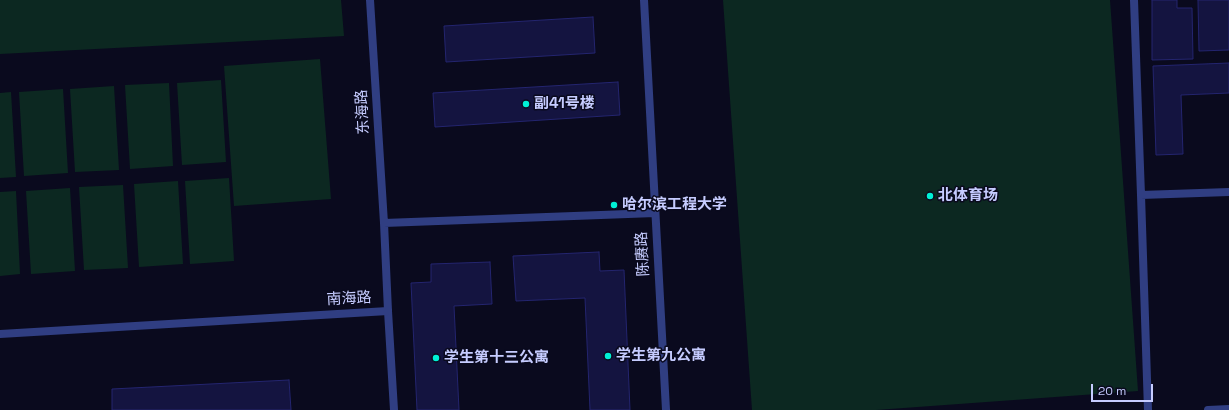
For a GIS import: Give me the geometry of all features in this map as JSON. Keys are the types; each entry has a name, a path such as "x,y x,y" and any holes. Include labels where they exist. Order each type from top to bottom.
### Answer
{"street":[{"name":"东海路","path":"370,0 384,222"},
{"name":"陈赓路","path":"644,0 666,410"},
{"path":"1134,0 1148,410"},
{"path":"1141,195 1229,192"},
{"path":"384,222 655,213"},
{"name":"南海路","path":"0,334 388,311 384,222"},
{"path":"388,311 394,410"},
{"path":"1208,410 1229,409"}],"green space":[{"path":"0,0 341,0 344,36 0,54"},
{"name":"北体育场","path":"723,0 1110,0 1138,391 876,410 752,410"},
{"path":"320,59 331,199 234,206 224,66"},
{"path":"221,80 226,162 182,165 177,83"},
{"path":"169,83 173,166 130,169 125,85"},
{"path":"114,86 119,170 75,172 70,89"},
{"path":"63,89 68,173 24,176 19,92"},
{"path":"11,92 16,177 0,178 0,93"},
{"path":"229,178 234,261 190,264 185,181"},
{"path":"178,181 183,264 139,267 134,184"},
{"path":"123,185 128,268 84,270 79,187"},
{"path":"70,188 75,271 31,274 26,191"},
{"path":"16,191 20,274 0,276 0,192"}],"building":[{"path":"1152,0 1177,0 1177,8 1192,8 1193,59 1152,60"},
{"path":"1198,0 1229,0 1229,50 1199,51"},
{"path":"593,17 595,53 446,62 444,26"},
{"path":"1229,63 1229,93 1181,95 1183,154 1156,155 1153,66"},
{"name":"副41号楼","path":"618,82 620,115 435,127 433,93"},
{"name":"学生第九公寓","path":"599,252 600,271 624,270 630,410 590,410 585,298 516,301 513,256"},
{"name":"学生第十三公寓","path":"490,262 492,304 454,306 459,410 417,410 411,283 431,282 431,264"},
{"path":"289,380 291,410 112,410 112,389"}],"place":[{"name":"副41号楼","path":"526,104"},
{"name":"北体育场","path":"930,196"},
{"name":"哈尔滨工程大学","path":"614,205"},
{"name":"学生第九公寓","path":"608,356"},
{"name":"学生第十三公寓","path":"436,358"}]}
